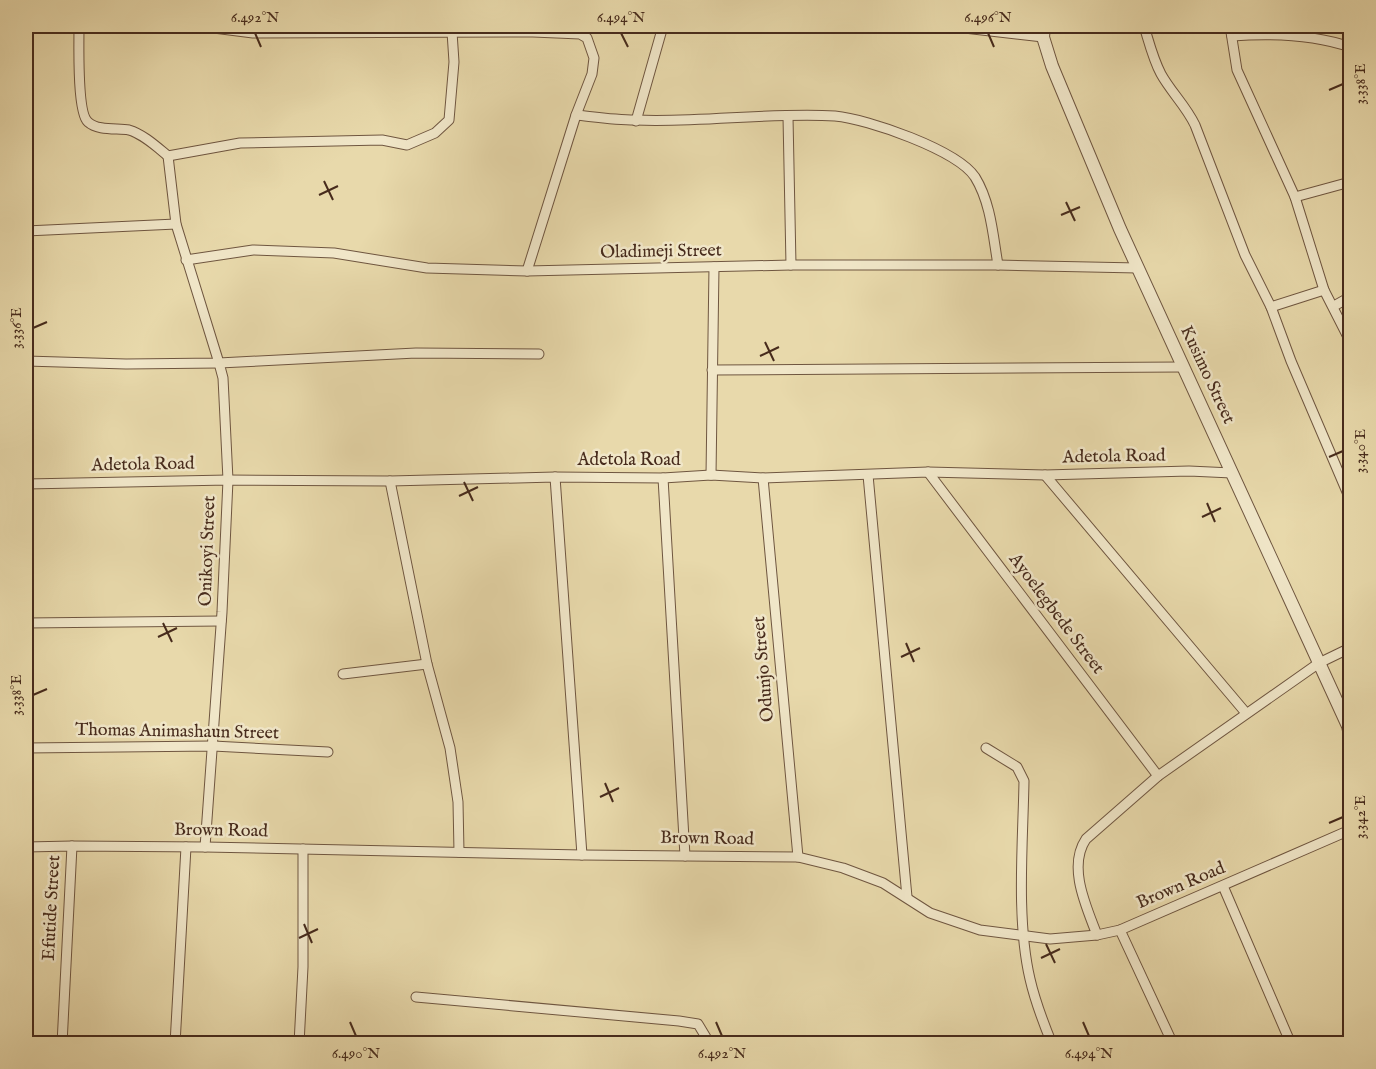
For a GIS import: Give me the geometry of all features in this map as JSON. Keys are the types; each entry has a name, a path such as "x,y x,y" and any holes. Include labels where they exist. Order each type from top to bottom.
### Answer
{"street":[{"path":"79,26 79,69 83,115 88,123 99,127 131,131 151,142 168,156 240,142 382,140 406,145 435,133 449,120 454,62 452,32"},
{"path":"198,26 253,33 432,28 452,32 533,29 580,34 587,38 592,47 594,67 576,115 527,271"},
{"path":"636,121 663,26"},
{"path":"947,26 1044,31"},
{"path":"1144,26 1162,74 1189,111 1245,255 1271,307 1291,361 1350,499"},
{"path":"1230,26 1237,70 1295,197 1324,290 1350,341"},
{"name":"Kusimo Street","path":"1044,31 1052,66 1065,100 1138,268 1350,735"},
{"path":"1232,36 1269,34 1295,36 1323,39 1350,47"},
{"path":"576,115 636,121 837,117 877,126 922,142 964,165 974,177 988,209 998,265"},
{"path":"788,117 791,265"},
{"name":"Onikoyi Street","path":"168,156 176,224 223,378 228,480 221,621 205,847"},
{"path":"1295,197 1350,182"},
{"path":"26,231 176,224"},
{"name":"Oladimeji Street","path":"186,260 253,250 334,253 427,268 527,271 791,265 1138,268"},
{"path":"711,475 714,267"},
{"path":"1271,307 1324,290"},
{"path":"1334,306 1350,297"},
{"path":"26,362 219,363 404,354 539,354"},
{"path":"712,370 1182,367"},
{"name":"Adetola Road","path":"26,484 228,480 663,478 711,475 763,478 868,476 928,472 1045,475 1232,472"},
{"name":"Ayoelegbede Street","path":"928,472 1158,776"},
{"path":"1045,475 1246,713"},
{"path":"868,476 907,897"},
{"path":"555,477 582,855"},
{"path":"663,478 685,856"},
{"name":"Odunjo Street","path":"763,478 798,857"},
{"path":"390,481 427,664 450,748 458,802 459,852"},
{"path":"26,622 221,621"},
{"path":"1097,935 1084,898 1079,873 1081,846 1086,839 1158,776 1319,663 1350,648"},
{"path":"343,674 427,664"},
{"name":"Thomas Animashaun Street","path":"26,748 213,746 328,752"},
{"path":"986,748 1017,767 1024,781 1023,936 1029,977 1039,1013 1052,1044"},
{"name":"Brown Road","path":"26,847 205,847 798,857 843,868 883,883 930,914 980,930 1050,939 1097,935 1120,930 1350,831"},
{"name":"Efutide Street","path":"62,1044 72,846"},
{"path":"175,1044 186,847"},
{"path":"299,1044 303,967 303,849"},
{"path":"1223,886 1291,1044"},
{"path":"1120,930 1173,1044"},
{"path":"416,998 679,1021 698,1024 710,1044"}]}
